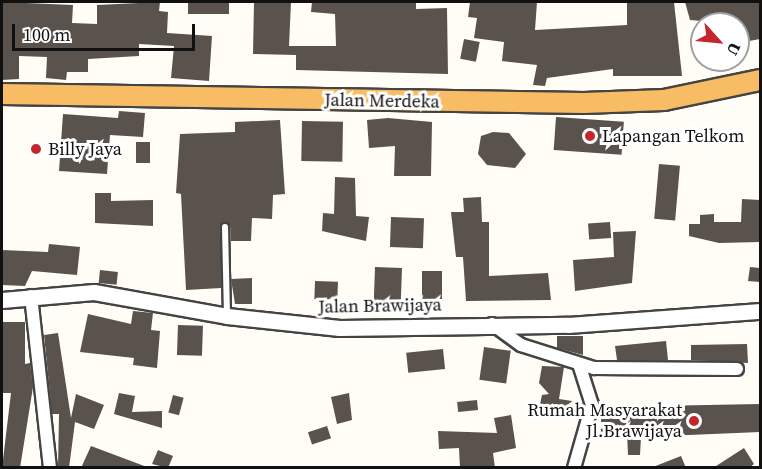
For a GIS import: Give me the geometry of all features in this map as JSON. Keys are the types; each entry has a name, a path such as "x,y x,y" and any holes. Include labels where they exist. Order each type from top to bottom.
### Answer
{"highway":[{"name":"Jalan Merdeka","path":"2,94 584,103 664,100 760,80"}],"street":[{"name":"Jalan Brawijaya","path":"2,300 94,292 227,316 339,328 492,324 568,325 760,311"},
{"path":"31,296 50,468"},
{"path":"492,324 521,345 579,364 609,370 737,369"},
{"path":"574,468 592,405 579,364"}],"lane":[{"path":"225,227 227,316"}],"building":[{"path":"2,2 73,5 72,23 97,24 97,5 160,2 159,11 168,12 167,33 212,36 209,81 171,78 174,46 139,44 139,56 88,59 88,72 67,72 66,80 46,78 47,57 19,56 19,79 2,80"},
{"path":"188,2 229,2 229,14 188,14"},
{"path":"254,2 291,2 289,46 336,46 335,14 311,12 312,2 416,2 416,9 447,8 448,74 296,70 296,55 253,54"},
{"path":"470,2 537,2 535,30 627,25 627,2 674,2 682,76 613,76 613,69 547,78 545,86 533,85 537,65 502,61 504,42 474,38 477,18 468,17"},
{"path":"685,2 760,2 760,39 750,41 750,12 690,12 690,20"},
{"path":"464,39 480,42 476,62 460,59"},
{"path":"119,111 145,113 143,137 110,135 107,174 59,171 63,114 118,118"},
{"name":"Lapangan Telkom","path":"556,117 624,122 622,155 554,150"},
{"path":"388,118 432,122 431,176 394,176 395,146 369,148 367,120"},
{"path":"280,120 285,194 273,195 272,219 252,218 251,241 231,241 230,225 222,223 221,288 186,290 181,194 176,193 180,134 235,132 235,122"},
{"path":"302,121 343,122 342,162 301,161"},
{"path":"493,132 509,133 526,154 515,168 487,165 478,154 481,136"},
{"path":"136,142 150,142 150,163 136,163"},
{"path":"659,164 680,166 675,221 654,219"},
{"path":"335,177 355,178 356,216 369,217 366,241 322,231 323,213 334,214"},
{"path":"95,193 111,193 111,201 153,200 153,226 95,223"},
{"path":"481,197 482,222 489,222 489,276 548,273 551,300 466,301 463,257 456,257 451,212 464,212 463,198"},
{"path":"742,199 760,200 760,242 719,243 689,236 689,224 700,224 700,215 714,214 714,222 741,222"},
{"path":"391,217 424,218 423,248 390,247"},
{"path":"610,222 611,238 589,239 588,224"},
{"path":"636,231 632,283 575,291 573,260 614,257 613,232"},
{"path":"49,244 80,247 77,275 32,271 25,286 2,285 2,250 48,252"},
{"path":"375,267 402,268 401,304 374,303"},
{"path":"750,267 760,268 760,282 748,281"},
{"path":"100,270 118,272 117,285 99,283"},
{"path":"422,271 442,271 442,299 422,299"},
{"path":"252,278 252,304 235,304 231,279"},
{"path":"315,281 338,282 337,300 314,299"},
{"path":"133,311 153,313 151,330 160,331 157,368 133,365 134,358 80,352 88,314 131,324"},
{"path":"2,322 25,322 25,364 30,363 33,387 20,468 2,468 11,393 2,393"},
{"path":"178,325 203,326 202,356 177,355"},
{"path":"58,333 71,418 76,394 104,405 94,429 75,422 69,468 58,468 59,414 52,414 44,335"},
{"path":"557,336 583,336 583,355 557,348"},
{"path":"666,341 668,360 617,360 615,346"},
{"path":"747,344 748,363 691,360 691,345"},
{"path":"484,347 511,351 506,383 479,380"},
{"path":"443,349 445,369 408,373 406,353"},
{"path":"542,366 564,367 559,399 572,401 569,419 538,413 542,395 549,394 539,383"},
{"path":"119,393 135,396 132,412 162,411 162,428 114,414"},
{"path":"349,393 352,420 337,424 331,397"},
{"path":"173,395 184,398 179,415 168,412"},
{"path":"477,400 478,410 458,412 457,402"},
{"name":"Rumah Masyarakat Jl.Brawijaya","path":"760,404 760,432 641,437 640,455 628,455 627,433 601,433 601,407"},
{"path":"511,415 516,448 493,453 495,468 460,468 459,448 439,449 438,431 497,433 494,418"},
{"path":"327,426 331,438 312,445 308,432"},
{"path":"91,446 147,467 147,468 81,468"},
{"path":"744,448 754,464 749,468 713,468"},
{"path":"158,450 173,456 168,468 152,464"},
{"path":"681,456 686,468 653,468 653,467"}],"place":[{"name":"Lapangan Telkom","path":"590,136"},
{"name":"Billy Jaya","path":"36,149"},
{"name":"Rumah Masyarakat Jl.Brawijaya","path":"694,421"}]}
